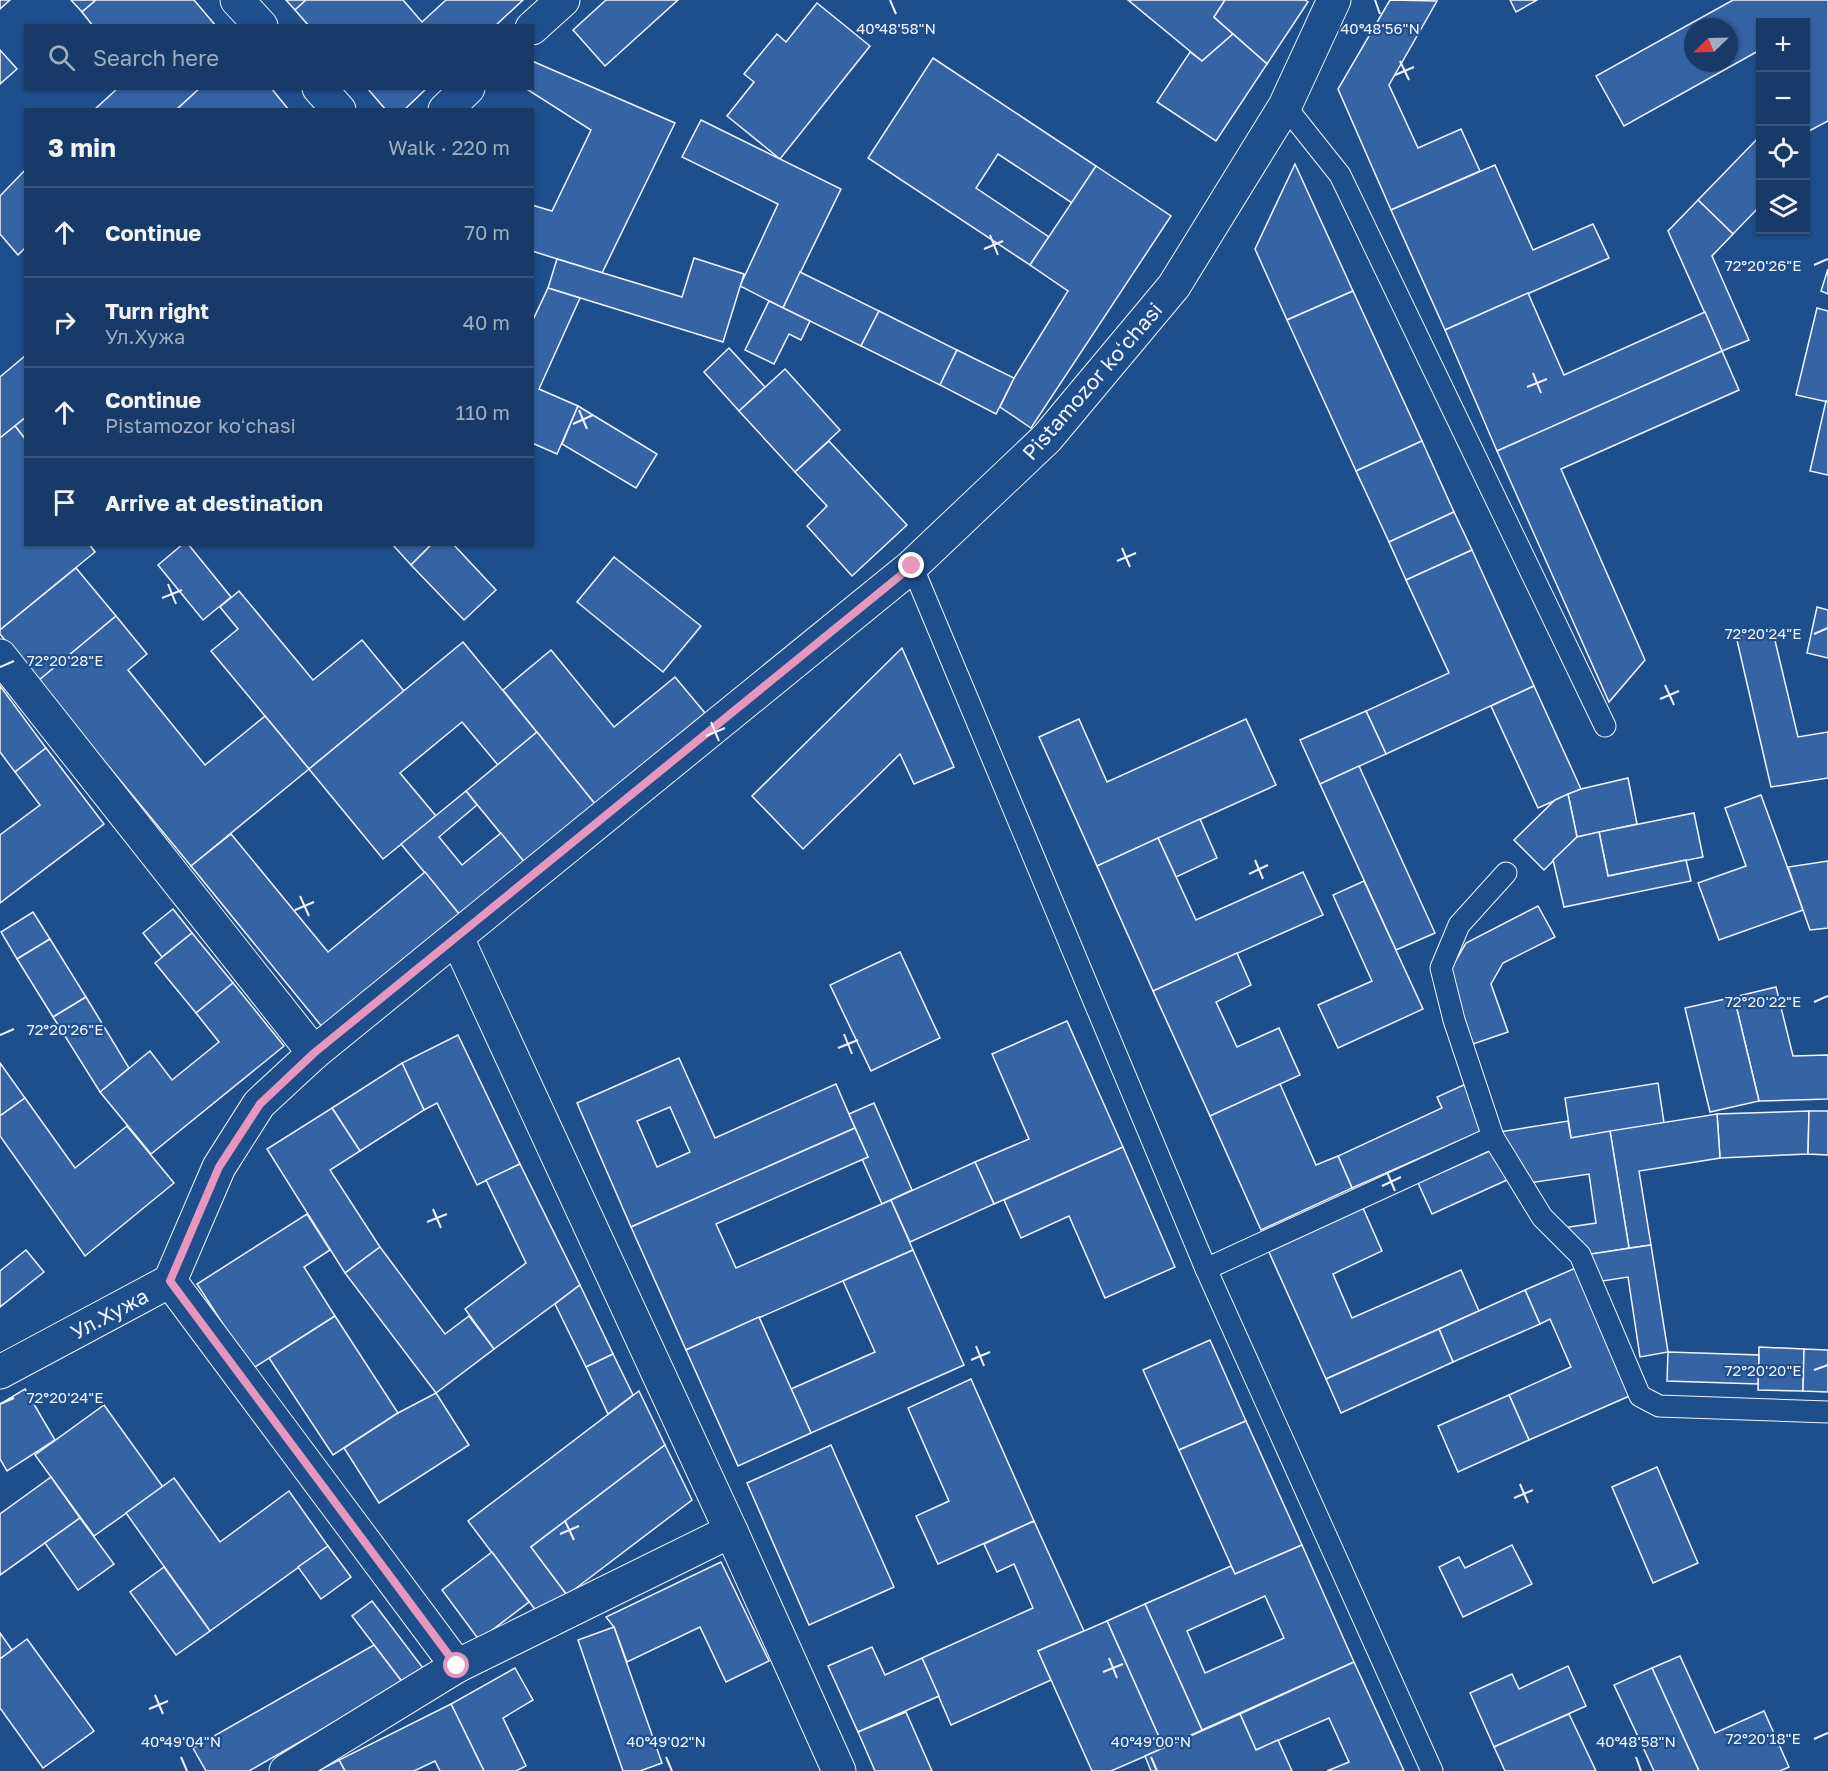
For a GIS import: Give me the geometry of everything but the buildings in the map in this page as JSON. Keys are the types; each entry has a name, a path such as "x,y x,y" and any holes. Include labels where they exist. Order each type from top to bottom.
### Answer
{"street":[{"path":"237,0 259,24"},
{"path":"534,26 563,0"},
{"name":"Pistamozor koʻchasi","path":"314,1053 912,566 1047,438 1174,286 1285,106 1334,0"},
{"path":"321,90 337,108"},
{"path":"447,108 466,90"},
{"path":"0,656 314,1053"},
{"path":"457,938 731,1531 839,1771"},
{"name":"Ул.Хужа","path":"0,1372 170,1281 219,1167 260,1104 314,1053"},
{"path":"170,1281 457,1666"},
{"path":"286,1771 457,1666 731,1531"}],"lane":[{"path":"1285,106 1340,174 1605,726"},
{"path":"912,566 1206,1269 1432,1771"},
{"path":"1506,873 1458,925 1441,968 1454,1020 1493,1137 1542,1216 1580,1255 1640,1396 1659,1406 1828,1412"},
{"path":"1206,1269 1493,1137"}],"route":[{"path":"457,1666 170,1281 219,1167 260,1104 314,1053 912,566"}]}
